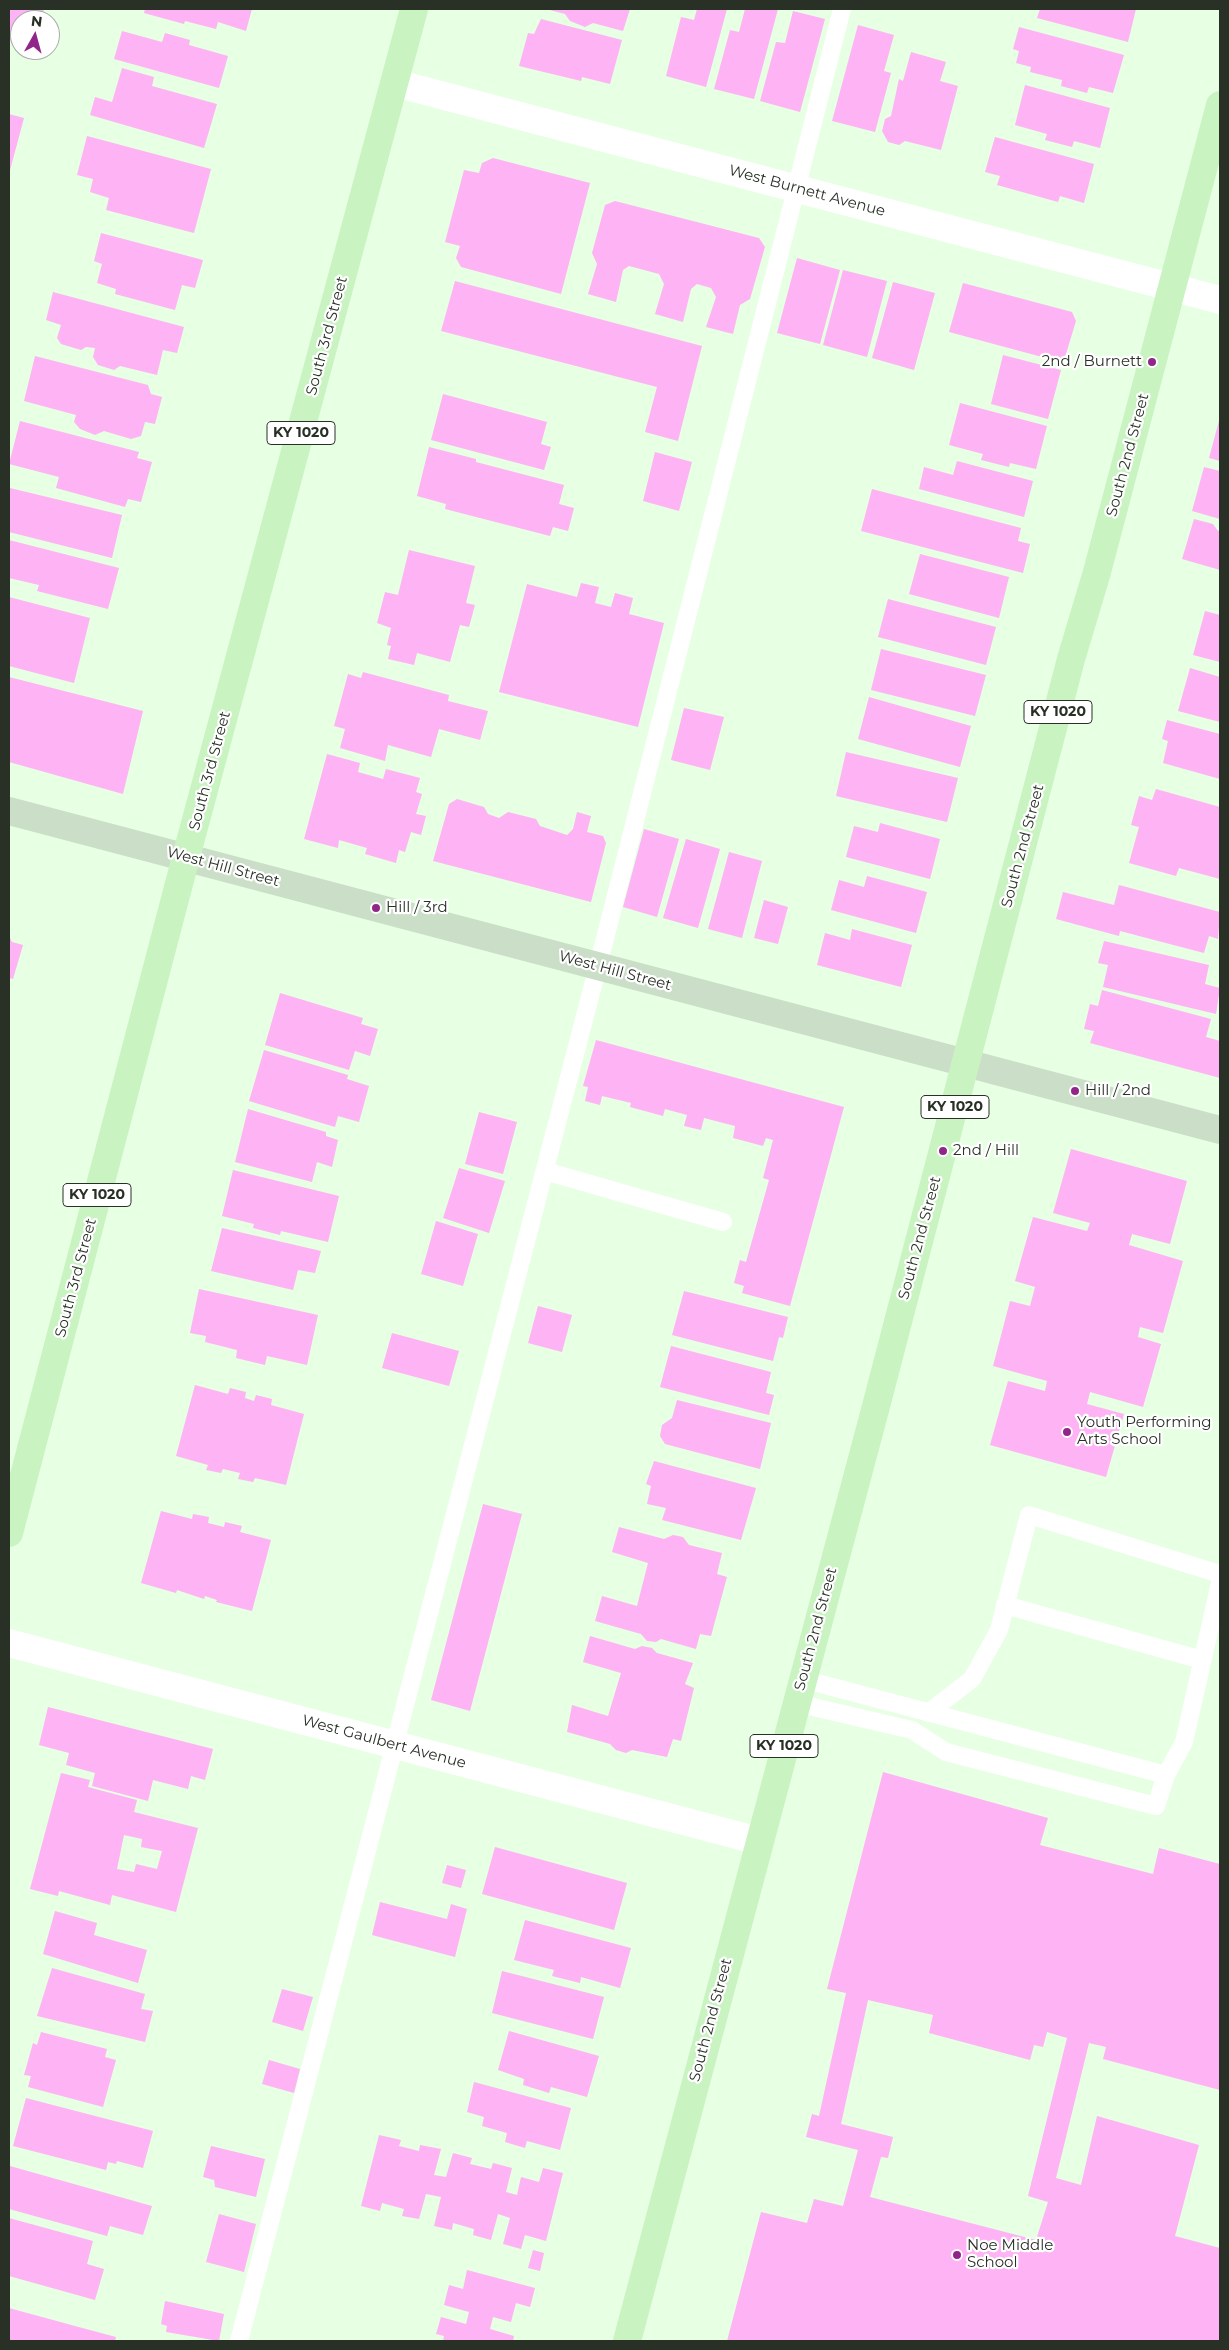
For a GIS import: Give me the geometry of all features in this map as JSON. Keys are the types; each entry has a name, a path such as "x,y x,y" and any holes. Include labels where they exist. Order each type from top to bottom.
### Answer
{"main road":[{"name":"South 3rd Street","path":"9,1533 186,857 414,9"},
{"name":"South 2nd Street","path":"627,2341 1071,659 1097,572 1220,105"}],"street":[{"name":"West Burnett Avenue","path":"395,83 1220,300"},
{"name":"West Hill Street","path":"9,811 1220,1130"},
{"name":"West Gaulbert Avenue","path":"9,1643 759,1841"}],"lane":[{"path":"239,2341 545,1171 842,9"},
{"path":"545,1171 723,1222"},
{"path":"928,1713 972,1679 999,1630 1029,1515 1220,1574"},
{"path":"799,1691 912,1730 946,1752 1156,1806 1166,1775 1184,1742 1220,1583"},
{"path":"1005,1605 1202,1660"},
{"path":"799,1691 928,1713 1166,1775"}],"building":[{"path":"9,9 44,9 10,10 9,40"},
{"path":"145,9 252,9 246,31 218,22 216,29 185,21 184,24 144,13"},
{"path":"546,9 630,9 623,31 593,23 585,27 570,21 565,14"},
{"path":"697,9 727,9 706,87 666,76 681,17 694,20"},
{"path":"745,9 778,9 754,99 714,89 730,30 739,32"},
{"path":"1040,9 1136,9 1128,42 1037,18"},
{"path":"793,11 825,19 800,112 760,101 776,42 785,43"},
{"path":"541,19 622,40 610,84 582,77 581,81 519,66 528,33 534,34"},
{"path":"858,25 894,35 884,71 891,73 875,132 832,121"},
{"path":"1019,27 1124,55 1113,93 1089,87 1087,93 1061,86 1062,80 1030,72 1031,67 1016,63 1019,51 1013,49"},
{"path":"122,31 162,42 165,33 190,40 189,45 228,56 219,88 114,59"},
{"path":"911,52 946,62 940,81 958,86 941,150 905,141 899,145 888,142 882,131 885,119 891,116 899,79 903,81"},
{"path":"122,68 154,77 152,86 217,104 204,148 90,115 95,97 112,102"},
{"path":"1025,85 1110,108 1100,148 1074,141 1072,147 1045,140 1047,134 1015,125"},
{"path":"9,114 24,118 9,174"},
{"path":"87,136 211,169 194,233 106,210 109,198 90,192 93,179 77,175"},
{"path":"995,137 1094,164 1084,203 1060,196 1058,202 997,185 1000,176 985,172"},
{"path":"493,158 590,183 561,294 461,267 456,258 460,246 445,242 464,170 479,173 482,163"},
{"path":"615,201 759,238 765,247 750,299 740,305 733,334 706,327 716,297 711,288 697,284 691,289 683,322 655,314 664,284 659,274 629,266 623,270 616,302 588,294 597,264 592,253 605,205"},
{"path":"101,233 203,260 195,288 182,285 175,310 115,294 116,289 97,283 102,264 94,261"},
{"path":"797,258 840,270 820,344 777,333"},
{"path":"843,270 887,281 867,357 823,345"},
{"path":"455,281 702,346 678,441 645,432 657,387 441,331"},
{"path":"893,282 935,293 914,370 872,358"},
{"path":"963,283 1072,312 1076,321 1065,357 1057,361 949,332"},
{"path":"53,292 184,327 177,353 163,350 157,375 120,366 114,370 98,365 93,357 95,348 86,347 81,350 61,344 57,338 61,325 46,320"},
{"path":"1003,355 1061,370 1048,419 991,404"},
{"path":"35,356 148,385 151,394 162,397 155,424 145,422 141,436 131,439 104,431 95,435 80,429 74,422 76,415 24,401"},
{"path":"443,394 547,422 541,444 551,447 544,470 431,440"},
{"path":"960,403 1047,426 1036,469 1010,463 1009,467 981,460 983,454 949,445"},
{"path":"1220,417 1220,461 1209,458"},
{"path":"20,421 139,452 137,458 152,462 141,502 128,499 125,507 56,488 59,477 9,464"},
{"path":"429,447 476,459 476,462 564,485 559,504 574,508 568,531 553,527 550,536 445,509 446,504 417,496"},
{"path":"655,452 692,462 679,511 643,501"},
{"path":"957,461 1033,481 1024,517 919,489 924,467 953,475"},
{"path":"1204,467 1220,471 1220,519 1192,511"},
{"path":"10,488 122,515 112,558 9,532"},
{"path":"872,489 1021,528 1018,541 1030,544 1023,573 861,531"},
{"path":"1194,519 1213,524 1218,531 1220,530 1220,570 1182,559"},
{"path":"9,540 119,568 108,609 37,591 39,585 9,578"},
{"path":"409,550 475,566 466,603 475,605 469,627 460,625 450,662 417,653 414,665 388,659 391,646 387,645 391,628 377,623 385,592 398,595"},
{"path":"920,554 1009,577 999,618 909,594"},
{"path":"581,583 599,587 595,603 611,607 615,593 633,598 629,614 664,623 638,727 499,692 527,584 577,597"},
{"path":"9,597 90,618 74,683 9,666"},
{"path":"888,599 996,627 986,665 878,637"},
{"path":"1205,611 1220,615 1220,662 1193,655"},
{"path":"881,649 986,675 975,716 871,690"},
{"path":"1190,668 1220,677 1220,722 1178,711"},
{"path":"363,672 449,695 448,701 488,711 480,740 439,729 431,757 388,745 385,761 340,748 345,729 334,726 348,674 361,678"},
{"path":"9,677 143,711 123,794 9,762"},
{"path":"869,697 971,726 960,767 858,739"},
{"path":"684,708 724,717 710,770 671,760"},
{"path":"1167,720 1220,734 1220,779 1163,763 1168,741 1162,739"},
{"path":"846,752 958,778 947,822 836,796"},
{"path":"327,754 360,763 358,772 383,779 386,769 420,778 416,792 422,794 416,814 426,816 421,835 411,832 405,852 399,850 396,863 365,854 367,848 339,840 338,848 304,839"},
{"path":"1156,789 1220,807 1220,879 1179,868 1176,876 1129,863 1139,827 1131,825 1139,796 1152,800"},
{"path":"457,799 484,807 488,814 499,818 508,812 536,819 540,826 567,835 573,829 577,812 591,816 587,832 603,836 606,843 591,902 433,861 449,804"},
{"path":"880,823 940,839 930,879 846,857 854,826 878,832"},
{"path":"644,829 679,839 657,917 623,907"},
{"path":"686,839 720,849 698,928 663,918"},
{"path":"729,852 762,861 742,938 708,929"},
{"path":"867,876 927,892 916,933 831,910 839,880 864,887"},
{"path":"1119,885 1220,912 1218,939 1209,936 1204,953 1120,931 1119,936 1056,919 1063,892 1114,905"},
{"path":"764,900 788,907 778,944 754,938"},
{"path":"852,929 912,945 901,987 817,965 825,933 850,940"},
{"path":"9,936 12,942 23,945 13,979 9,978"},
{"path":"1104,941 1209,965 1205,984 1220,988 1216,1014 1103,987 1108,965 1098,963"},
{"path":"1102,990 1211,1019 1206,1037 1220,1041 1220,1078 1090,1043 1094,1031 1084,1029 1090,1004 1098,1006"},
{"path":"280,993 363,1018 361,1024 378,1029 370,1056 355,1051 349,1070 265,1045"},
{"path":"596,1040 844,1107 790,1306 742,1293 744,1286 734,1283 740,1260 746,1262 769,1180 763,1178 773,1140 766,1138 763,1146 733,1138 735,1126 704,1118 701,1130 684,1126 687,1115 665,1109 663,1116 630,1107 631,1103 602,1096 600,1105 585,1101 588,1087 583,1086"},
{"path":"264,1050 348,1075 347,1079 369,1086 359,1122 338,1116 335,1127 249,1101"},
{"path":"248,1109 326,1132 326,1136 338,1140 332,1167 317,1162 312,1182 235,1162"},
{"path":"479,1112 517,1122 503,1174 465,1164"},
{"path":"1071,1149 1187,1181 1170,1244 1132,1234 1129,1245 1183,1261 1163,1333 1140,1327 1138,1337 1161,1344 1143,1407 1090,1392 1087,1404 1124,1414 1106,1477 990,1445 1008,1381 1045,1391 1047,1381 993,1366 1010,1301 1030,1306 1035,1287 1015,1281 1033,1217 1087,1231 1090,1223 1053,1213"},
{"path":"459,1168 505,1181 489,1233 443,1218"},
{"path":"233,1170 339,1196 328,1242 281,1231 280,1235 253,1228 254,1224 222,1216"},
{"path":"436,1221 478,1234 463,1286 421,1274"},
{"path":"222,1228 321,1251 315,1273 298,1270 293,1290 211,1271"},
{"path":"199,1289 318,1315 307,1365 267,1356 265,1365 236,1358 237,1350 205,1342 206,1336 190,1333"},
{"path":"684,1291 788,1317 783,1338 779,1337 773,1361 672,1335"},
{"path":"538,1306 572,1315 562,1352 528,1343"},
{"path":"392,1333 459,1351 449,1386 382,1368"},
{"path":"671,1346 771,1372 766,1393 774,1395 769,1415 660,1387"},
{"path":"195,1385 228,1394 230,1388 246,1392 245,1398 254,1401 256,1395 272,1399 271,1405 304,1414 286,1485 255,1478 253,1482 238,1479 240,1473 223,1469 221,1473 206,1470 208,1465 176,1456"},
{"path":"677,1400 771,1423 760,1469 665,1444 660,1436 662,1425 672,1418"},
{"path":"654,1461 756,1488 741,1540 662,1520 666,1508 647,1504 651,1486 646,1484"},
{"path":"483,1504 522,1514 470,1711 431,1700"},
{"path":"161,1511 192,1519 193,1514 209,1517 208,1523 224,1527 225,1522 242,1526 240,1532 271,1540 252,1611 216,1602 217,1600 205,1596 204,1599 177,1590 176,1593 141,1583"},
{"path":"619,1527 664,1539 673,1535 683,1537 689,1545 722,1553 717,1574 727,1577 711,1636 700,1634 696,1649 661,1639 656,1642 647,1641 641,1634 595,1621 602,1596 637,1606 648,1563 612,1552"},
{"path":"590,1636 635,1649 642,1646 652,1648 657,1653 693,1663 685,1684 694,1688 681,1741 673,1739 667,1757 632,1750 626,1753 616,1750 610,1744 567,1732 572,1705 608,1716 621,1673 583,1662"},
{"path":"48,1707 213,1749 205,1780 191,1776 188,1789 153,1780 148,1801 92,1786 95,1773 66,1765 69,1753 39,1745"},
{"path":"883,1772 1048,1818 1040,1845 1153,1874 1159,1848 1220,1864 1220,2090 1103,2059 1106,2047 1089,2043 1056,2178 1081,2185 1097,2116 1199,2145 1175,2236 1220,2248 1220,2341 727,2341 761,2212 807,2223 814,2199 843,2206 858,2150 806,2137 812,2114 819,2116 846,1993 827,1989","holes":["868,2000 933,2015 929,2033 1030,2060 1034,2045 1043,2047 1047,2032 1067,2038 1028,2196 1048,2202 1036,2240 870,2197 881,2157 888,2158 893,2137 841,2124"]},
{"path":"61,1773 90,1780 88,1787 137,1800 134,1812 198,1828 176,1912 112,1895 110,1905 59,1891 58,1896 30,1889","holes":["124,1835 142,1839 141,1847 162,1851 157,1869 136,1864 134,1872 117,1869"]},
{"path":"495,1847 627,1883 614,1930 482,1894"},
{"path":"447,1865 466,1870 461,1888 442,1883"},
{"path":"380,1902 447,1919 451,1904 467,1909 455,1957 372,1935"},
{"path":"55,1911 97,1923 94,1935 147,1950 138,1983 43,1954"},
{"path":"525,1920 631,1948 620,1988 581,1977 580,1983 552,1976 554,1970 514,1960"},
{"path":"52,1968 145,1994 141,2009 153,2011 145,2042 37,2016"},
{"path":"502,1971 604,1997 593,2039 492,2013"},
{"path":"282,1989 313,1997 303,2031 272,2022"},
{"path":"509,2031 599,2056 587,2097 551,2087 549,2093 523,2085 524,2079 498,2070"},
{"path":"41,2032 107,2049 105,2057 116,2060 103,2107 28,2087 31,2076 24,2075 33,2043 37,2045"},
{"path":"269,2060 300,2069 294,2093 262,2084"},
{"path":"474,2082 571,2108 560,2150 527,2141 525,2148 505,2142 507,2133 482,2126 484,2117 467,2112"},
{"path":"26,2098 153,2131 143,2168 117,2161 116,2164 108,2162 106,2170 13,2146"},
{"path":"379,2135 401,2140 399,2146 419,2151 420,2145 441,2149 434,2175 446,2177 453,2153 472,2158 470,2164 491,2169 493,2163 512,2168 506,2192 517,2195 521,2177 539,2182 543,2168 563,2173 546,2241 525,2235 521,2249 503,2244 510,2218 498,2214 491,2240 473,2235 474,2229 453,2223 452,2230 434,2226 441,2197 426,2194 419,2219 402,2216 404,2209 382,2203 380,2211 361,2206"},
{"path":"211,2146 265,2159 256,2197 215,2187 214,2180 203,2177"},
{"path":"10,2166 152,2206 143,2235 110,2226 107,2236 9,2209"},
{"path":"219,2214 256,2224 244,2272 206,2262"},
{"path":"9,2218 93,2241 87,2264 104,2269 95,2300 9,2276"},
{"path":"533,2250 544,2253 540,2271 528,2268"},
{"path":"467,2270 535,2288 530,2307 516,2303 511,2322 493,2317 490,2329 514,2336 513,2341 443,2341 444,2336 436,2334 441,2317 466,2324 469,2312 444,2305 449,2285 463,2289"},
{"path":"165,2301 224,2314 219,2341 166,2332 167,2326 161,2324"},
{"path":"9,2308 116,2337 115,2341 9,2341"}],"place":[{"name":"2nd / Burnett","path":"1152,362"},
{"name":"Hill / 3rd","path":"376,908"},
{"name":"Hill / 2nd","path":"1075,1091"},
{"name":"2nd / Hill","path":"943,1151"},
{"name":"Youth Performing Arts School","path":"1067,1432"},
{"name":"Noe Middle School","path":"957,2255"}]}
